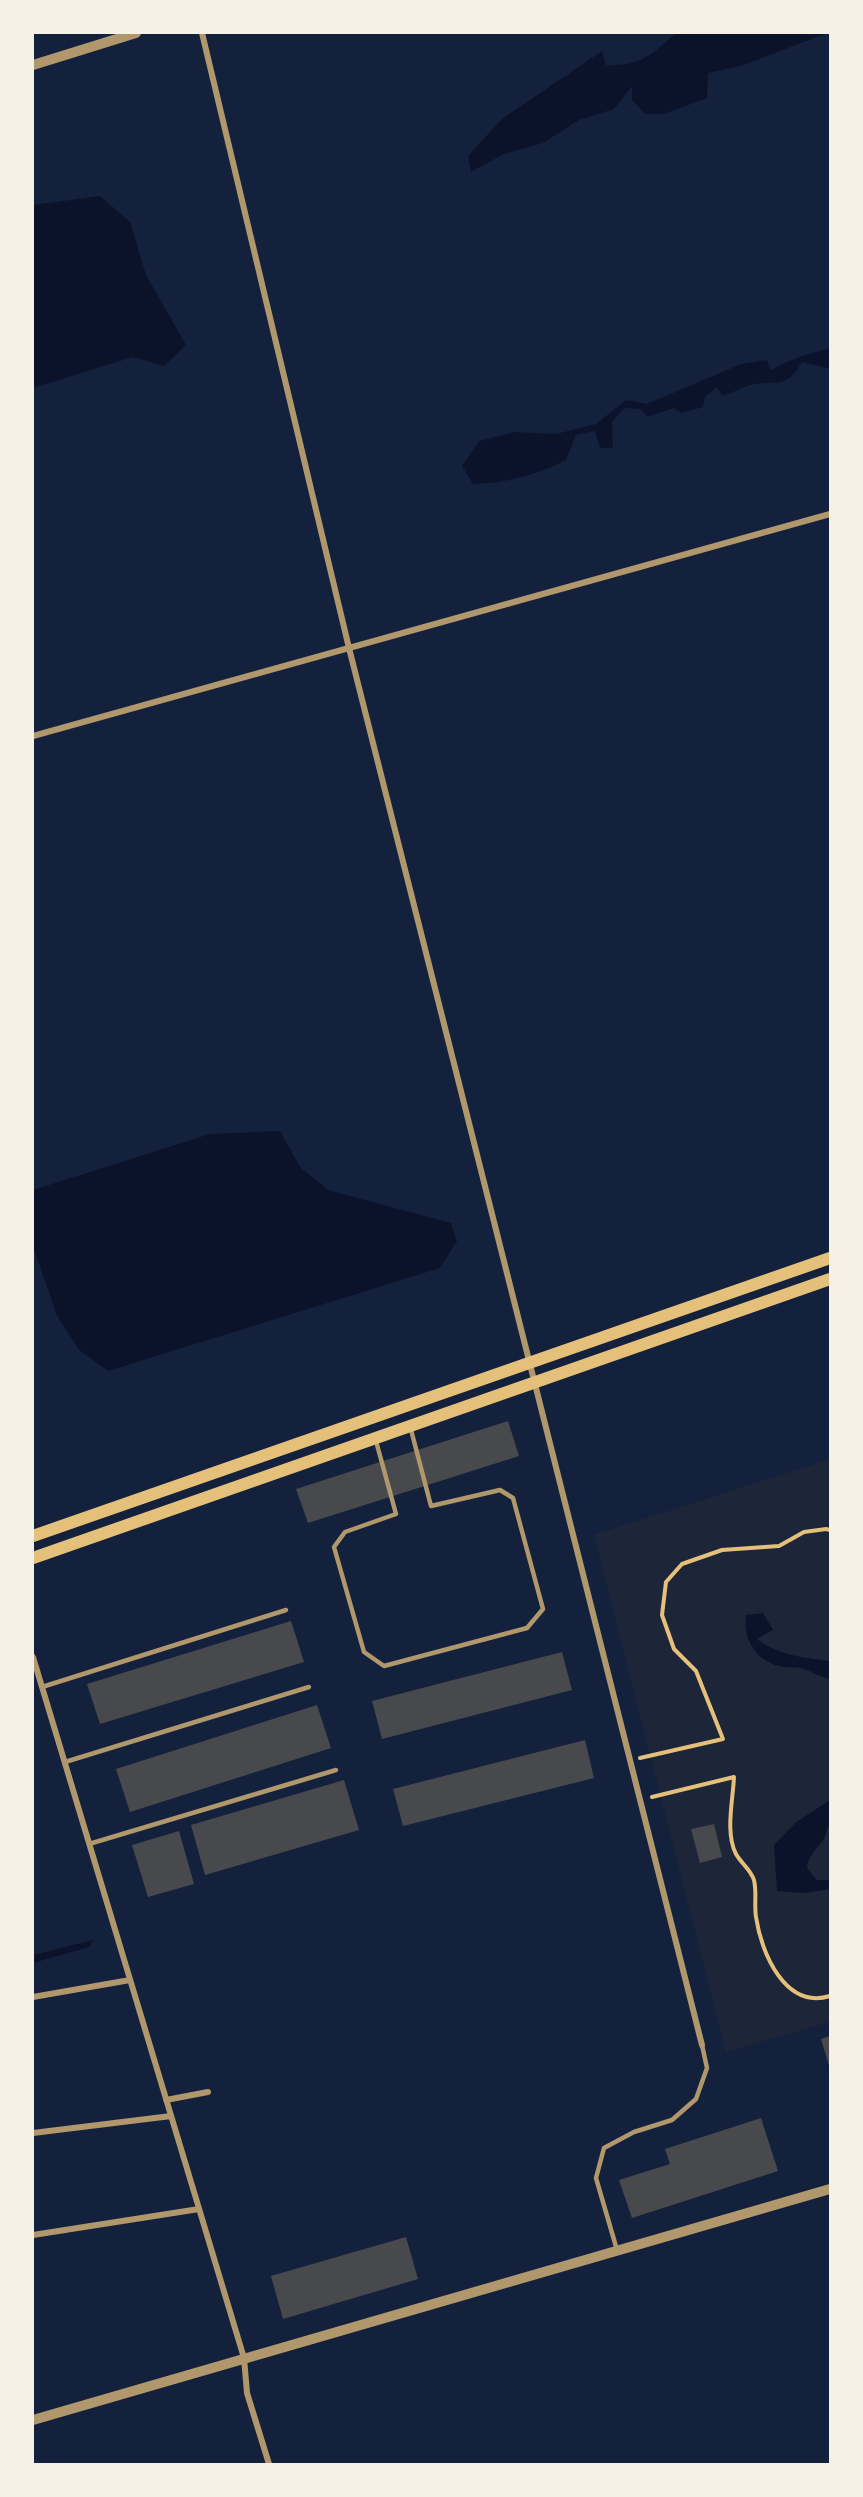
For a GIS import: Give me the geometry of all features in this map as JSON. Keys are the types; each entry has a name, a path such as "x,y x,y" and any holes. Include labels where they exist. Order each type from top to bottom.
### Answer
{"main road":[{"path":"33,1536 830,1258"},
{"path":"33,1558 830,1279"}],"street":[{"path":"33,65 136,33"},
{"path":"202,33 349,648 702,2045"},
{"path":"33,736 830,514"},
{"path":"33,1657 243,2358 247,2393 269,2464"},
{"path":"33,1997 130,1980"},
{"path":"166,2100 208,2092"},
{"path":"33,2133 171,2116"},
{"path":"33,2420 830,2189"},
{"path":"33,2235 199,2209"}],"lane":[{"path":"375,1438 396,1514 345,1532 334,1547 364,1652 384,1666 527,1628 543,1609 513,1498 500,1490 431,1506 410,1426"},
{"path":"42,1687 286,1610"},
{"path":"65,1762 309,1687"},
{"path":"89,1844 336,1770"},
{"path":"617,2250 596,2178 604,2148 634,2132 672,2120 696,2099 707,2068 702,2045"}],"path":[{"path":"630,1760 723,1739 696,1671 674,1649 662,1614 666,1582 682,1564 722,1550 779,1546 804,1532 826,1528 830,1530"},
{"path":"640,1800 734,1777 731,1829 735,1852 753,1876 757,1894 756,1916 776,1975 798,1994 822,1998 830,1996"}],"shaded area":[{"path":"676,33 827,33 744,65 708,73 707,98 664,114 645,114 632,100 632,86 614,109 579,120 543,143 504,154 471,172 468,156 502,119 602,51 606,65 628,64 645,58"},
{"path":"100,196 130,222 146,275 186,345 164,366 133,357 33,388 33,205"},
{"path":"830,348 830,369 802,362 792,376 782,382 754,384 722,396 717,387 705,397 703,407 682,413 674,408 647,417 641,409 624,408 612,422 613,448 600,448 595,431 576,435 566,460 533,474 497,482 473,484 462,466 479,441 515,432 556,434 596,424 626,400 647,404 741,364 767,360 770,370 801,356"},
{"path":"280,1131 300,1167 328,1190 451,1223 457,1241 440,1268 108,1371 79,1350 57,1316 33,1246 33,1190 210,1134"},
{"path":"830,1459 830,2022 726,2052 594,1535"},
{"path":"763,1613 773,1630 757,1639 782,1652 830,1661 830,1679 801,1668 774,1664 759,1655 749,1642 746,1615"},
{"path":"830,1800 830,1826 811,1856 807,1868 817,1880 830,1880 830,1889 805,1893 777,1891 774,1845 795,1823"},
{"path":"93,1940 89,1947 33,1963 33,1955"}],"building":[{"path":"508,1421 519,1456 308,1523 296,1489"},
{"path":"291,1621 304,1662 100,1724 87,1684"},
{"path":"562,1652 572,1690 382,1739 372,1701"},
{"path":"317,1705 331,1748 130,1812 116,1769"},
{"path":"585,1740 594,1778 403,1826 393,1789"},
{"path":"344,1780 359,1830 205,1875 191,1825"},
{"path":"714,1824 722,1857 700,1863 691,1829"},
{"path":"179,1831 194,1884 148,1897 132,1845"},
{"path":"830,2036 830,2069 821,2039"},
{"path":"761,2118 778,2171 632,2218 619,2180 670,2164 665,2149"},
{"path":"406,2237 418,2279 283,2319 271,2276"}]}
